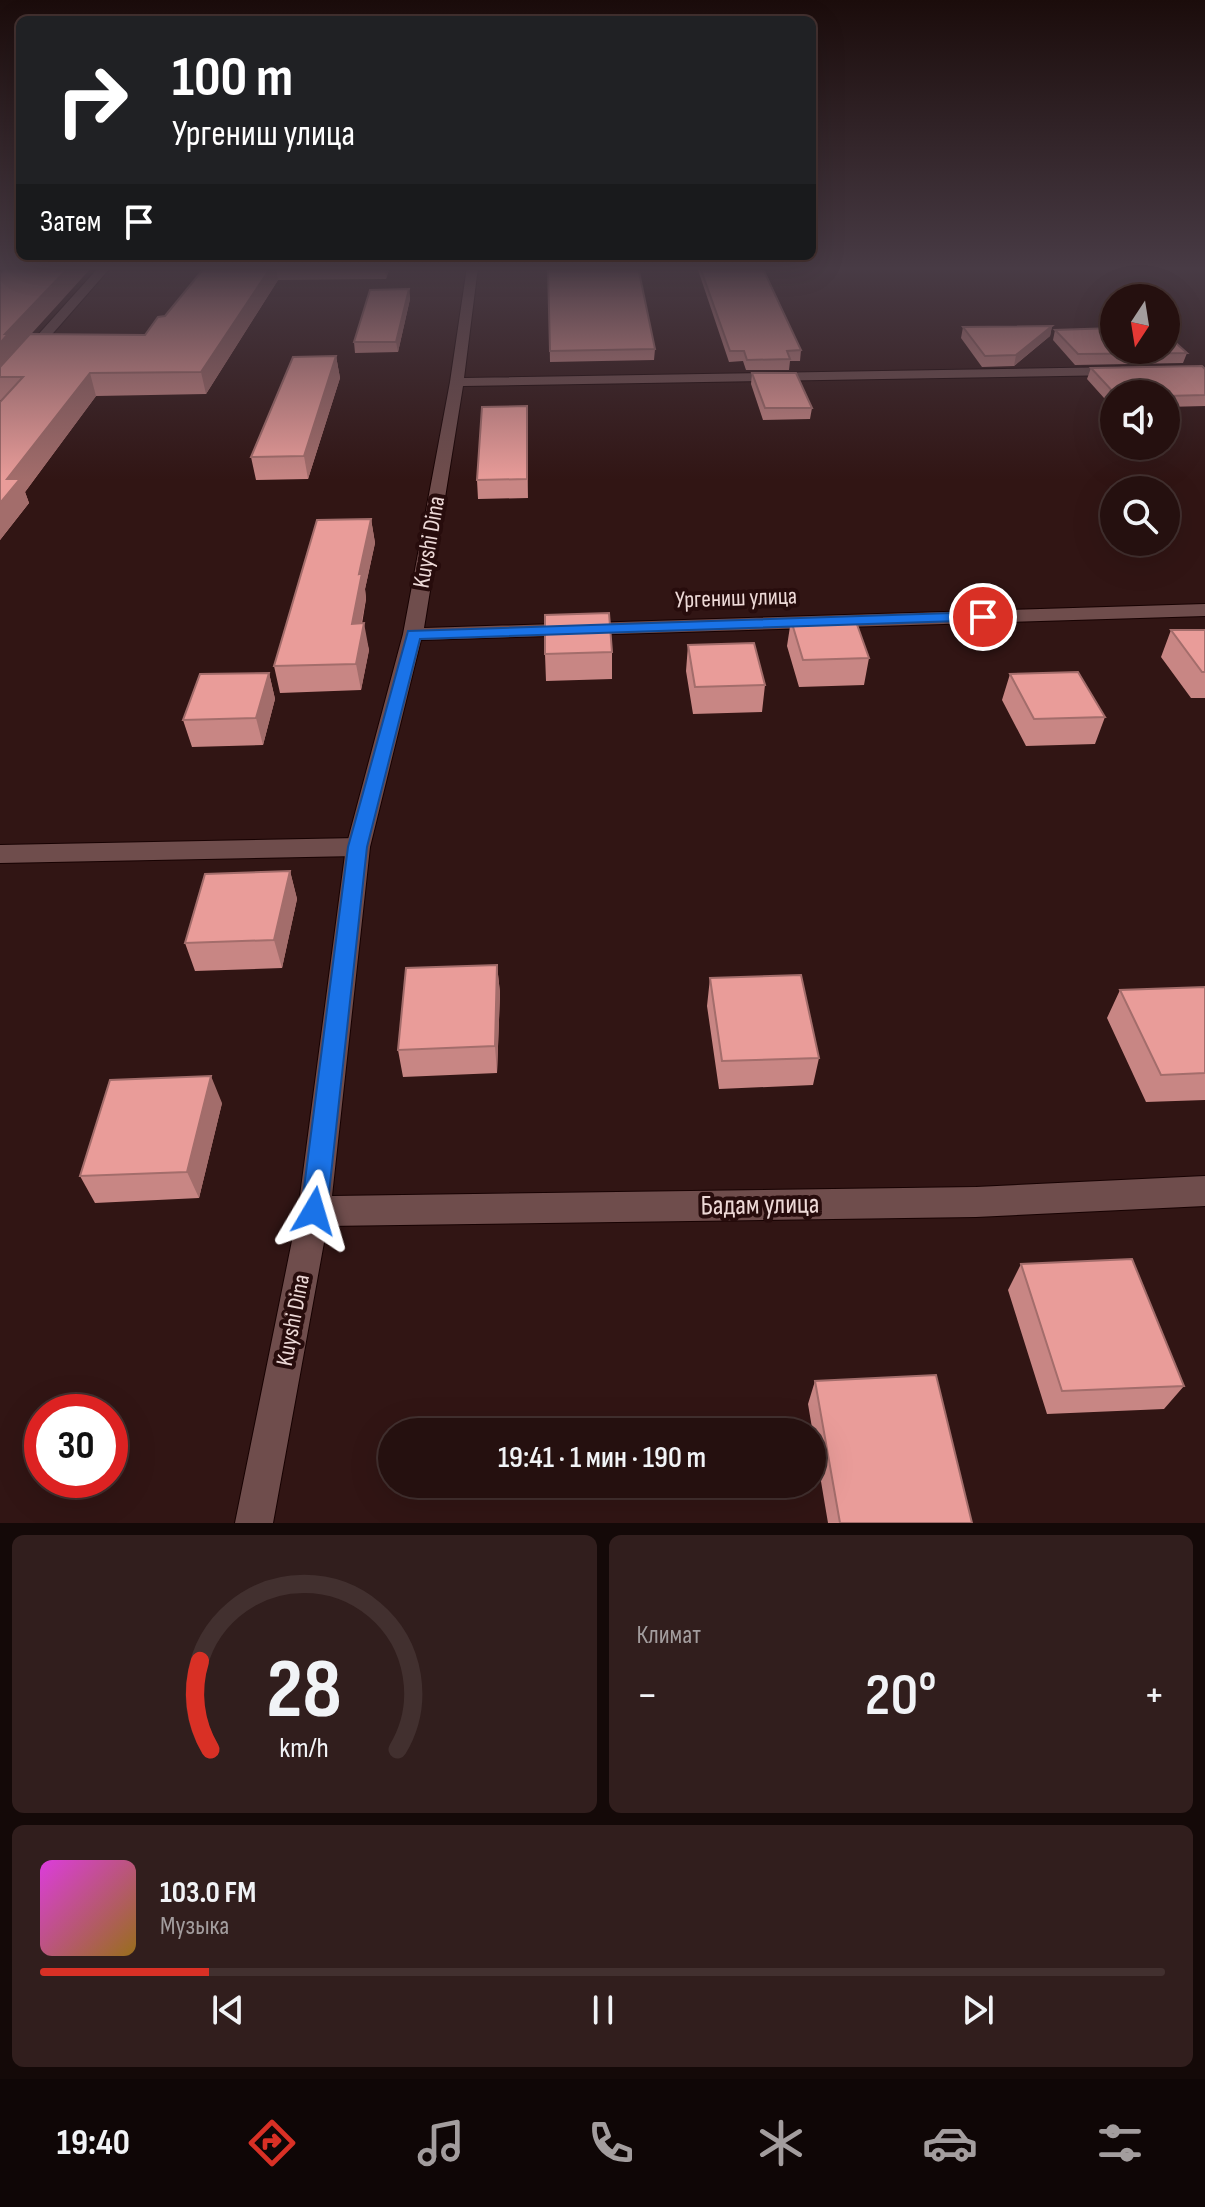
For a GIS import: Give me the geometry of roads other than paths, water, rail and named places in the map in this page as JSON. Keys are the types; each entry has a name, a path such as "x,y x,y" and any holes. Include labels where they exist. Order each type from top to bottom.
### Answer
{"street":[{"path":"0,385 42,338"},
{"name":"Kuyshi Dina","path":"254,1523 314,1211 358,847 413,634 463,338"},
{"path":"457,382 1141,371"},
{"name":"Ургениш улица","path":"413,634 1205,610"},
{"path":"0,854 358,847"},
{"name":"Бадам улица","path":"314,1211 976,1202 1205,1191"}]}
